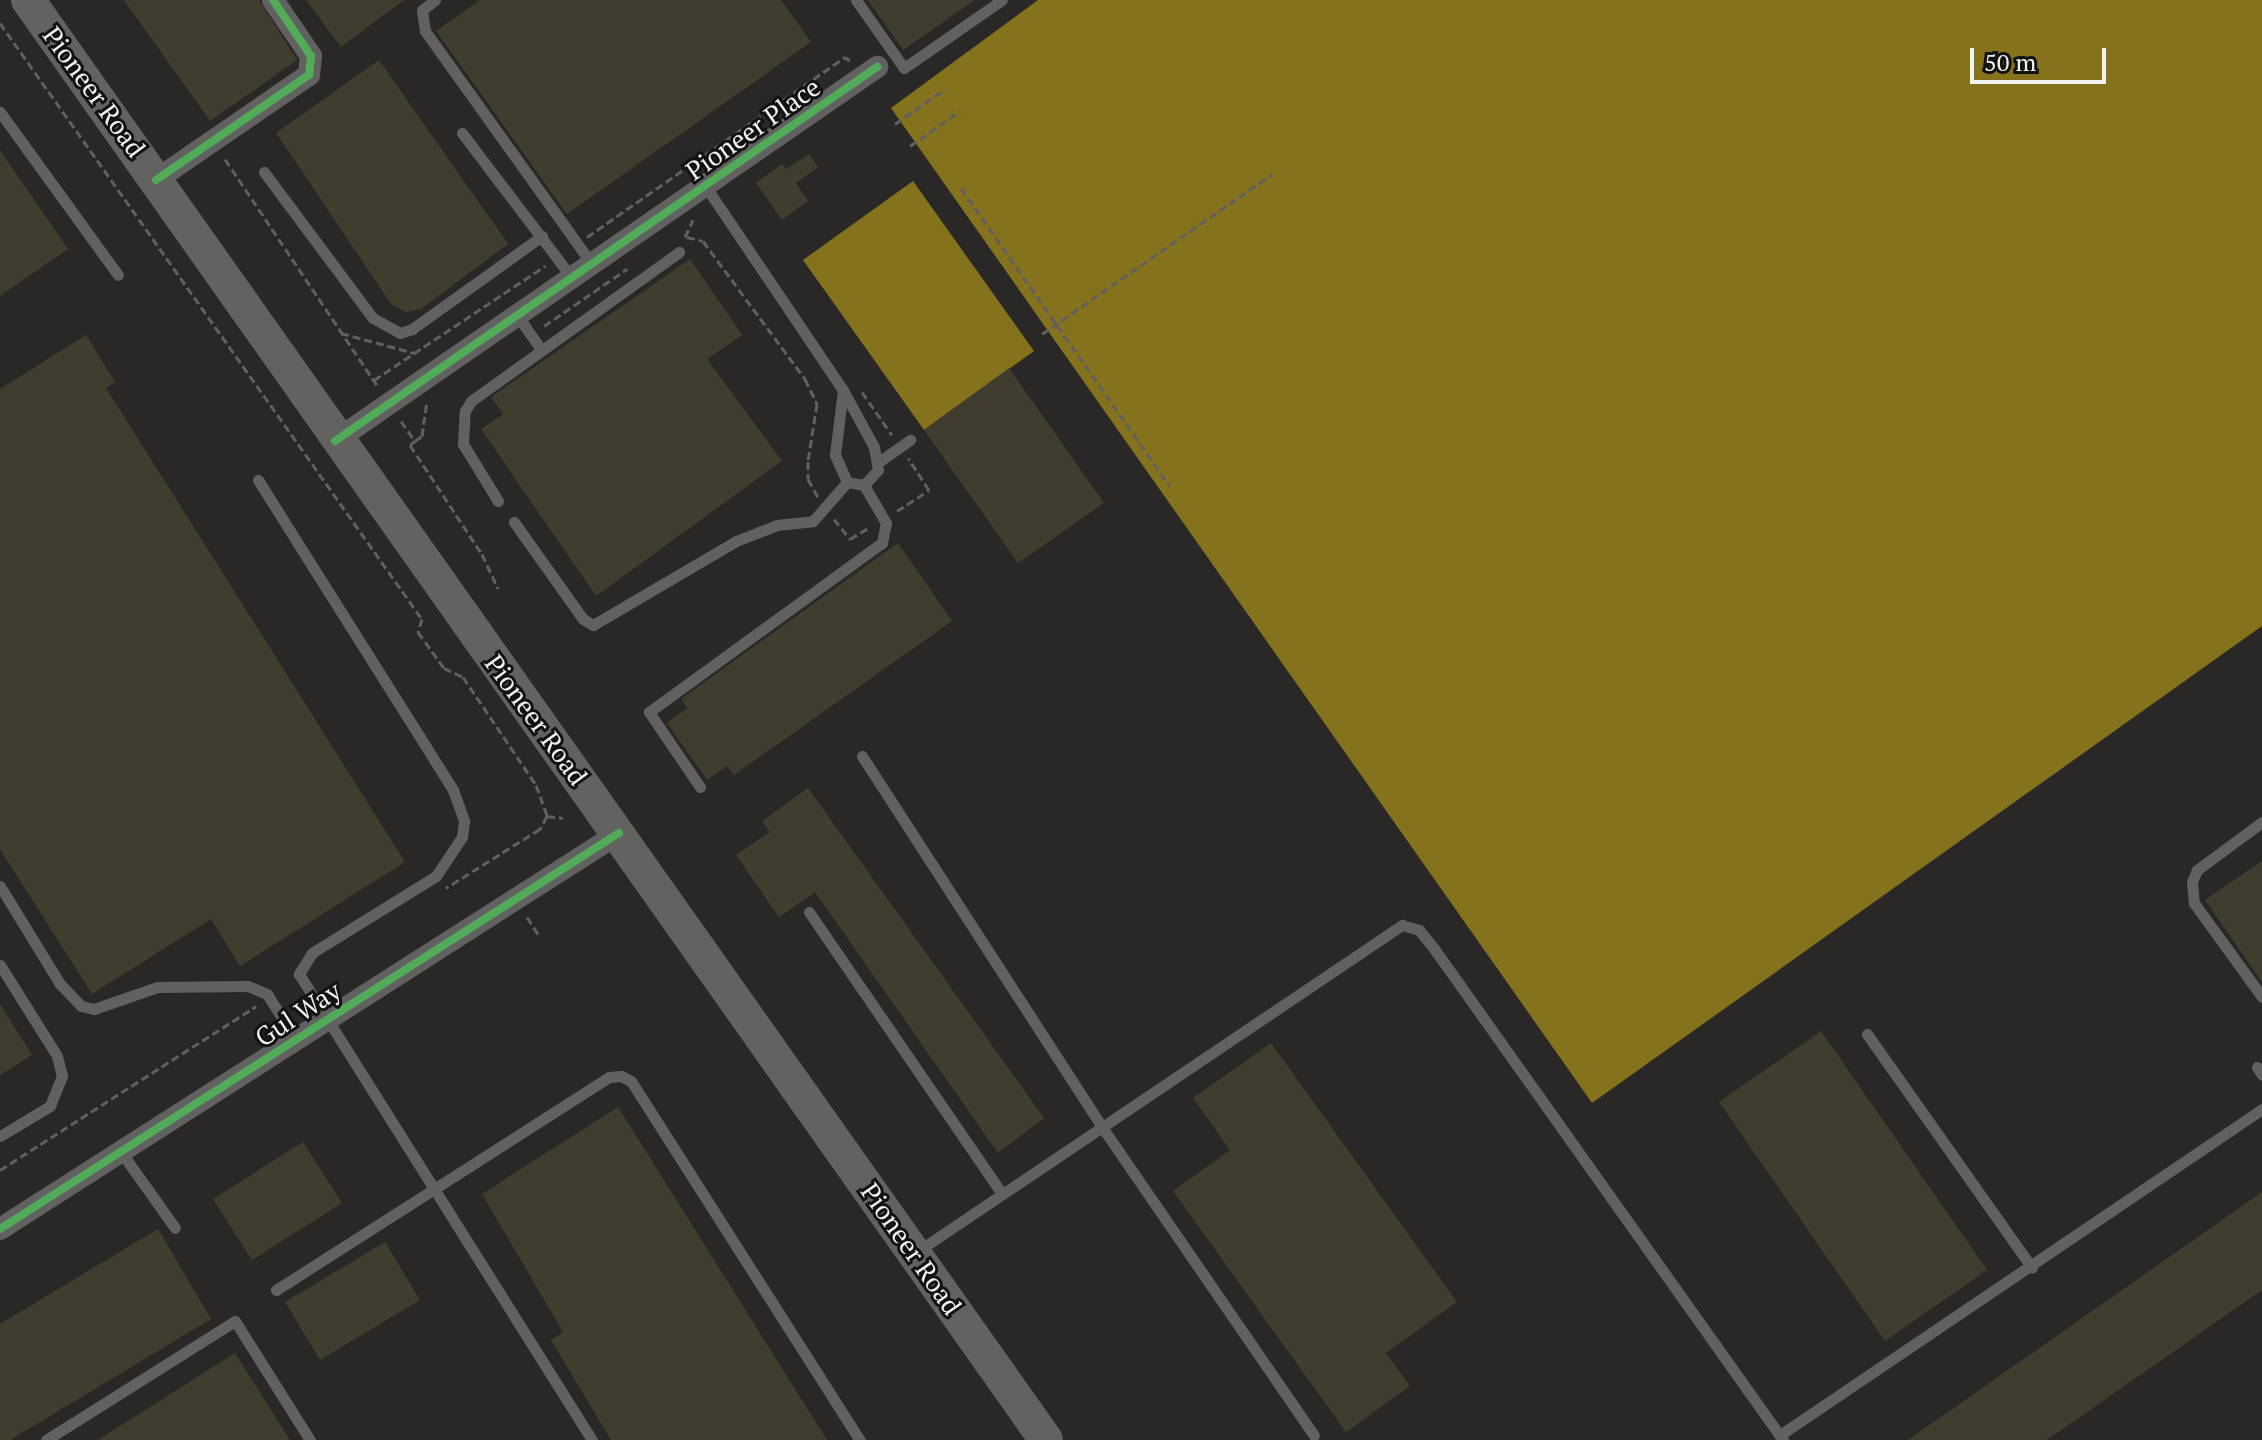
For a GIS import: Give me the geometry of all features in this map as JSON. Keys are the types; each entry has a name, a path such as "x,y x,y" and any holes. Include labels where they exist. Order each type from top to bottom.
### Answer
{"main road":[{"name":"Pioneer Road","path":"28,0 335,441 619,833 1046,1440"}],"street":[{"path":"156,180 305,80 313,62 273,0"},
{"name":"Pioneer Place","path":"335,441 388,402 519,318 879,66"},
{"name":"Gul Way","path":"0,1229 619,833"}],"lane":[{"path":"435,0 422,10 425,31 593,266"},
{"path":"856,0 879,66 904,68 1002,0"},
{"path":"0,112 118,275"},
{"path":"462,133 574,280"},
{"path":"264,172 373,318 400,333 412,329 542,236"},
{"name":"Pioneer Place","path":"706,187 843,390 880,461"},
{"path":"498,501 463,444 465,411 471,401 679,252"},
{"path":"519,318 541,350"},
{"path":"843,390 835,455 847,482"},
{"path":"847,482 864,485 874,478 880,461 905,443"},
{"path":"258,480 453,790 464,821 462,837 436,876 303,961 299,974 592,1440"},
{"path":"514,522 583,619 593,625 736,541 777,525 798,527 827,509 847,482"},
{"path":"700,787 649,716 652,707 882,543 887,530 884,519 864,485"},
{"path":"862,756 1102,1127 1314,1435"},
{"path":"2262,822 2197,870 2192,882 2194,903 2262,997"},
{"path":"0,886 60,984 81,1006 94,1009 157,987 248,986 269,997 296,1040"},
{"path":"809,912 1002,1194"},
{"path":"914,1254 1402,925 1419,930 1781,1437 2262,1109"},
{"path":"0,965 57,1056 62,1076 50,1106 0,1136"},
{"path":"1867,1034 2032,1268"},
{"path":"276,1290 609,1077 631,1081 860,1440"},
{"path":"121,1152 175,1228"},
{"path":"46,1440 235,1321 310,1440"}],"path":[{"path":"0,23 422,619 418,632 444,668 463,677 536,785 547,816 540,829 434,895"},
{"path":"577,244 845,57 879,66"},
{"path":"895,124 945,89"},
{"path":"910,146 960,111"},
{"path":"214,142 415,441"},
{"path":"1042,334 1272,174"},
{"path":"961,188 1170,486"},
{"path":"687,237 703,241 805,379 817,404 808,479 850,539 929,490 905,443 856,382"},
{"path":"374,380 556,258"},
{"path":"341,333 414,353"},
{"path":"429,390 422,436 410,445 482,554 498,588"},
{"path":"547,816 563,818"},
{"path":"0,1170 269,997"}],"shaded area":[{"path":"1038,0 2262,0 2262,626 1592,1103 891,108"},
{"path":"913,181 1034,351 924,430 803,260"}],"building":[{"path":"124,0 259,0 297,60 210,121"},
{"path":"306,0 404,0 341,47"},
{"path":"480,0 781,0 811,42 567,214 436,31"},
{"path":"868,0 975,0 903,50"},
{"path":"379,60 508,244 421,309 406,312 392,305 276,133"},
{"path":"0,150 68,249 0,296"},
{"path":"809,154 818,167 796,183 808,201 782,220 756,183 782,164 786,169"},
{"path":"690,259 742,335 707,359 782,461 596,596 481,429 503,414 491,397"},
{"path":"86,335 115,382 106,388 405,862 240,966 211,919 92,994 0,849 0,389"},
{"path":"1009,368 1104,503 1018,563 924,430"},
{"path":"898,543 952,621 734,775 727,766 707,780 667,723 687,708 681,699"},
{"path":"808,788 1044,1118 998,1153 815,892 779,917 736,855 770,832 762,821"},
{"path":"2262,861 2262,982 2205,900"},
{"path":"0,1004 32,1055 0,1075"},
{"path":"1821,1031 1987,1270 1885,1341 1719,1102"},
{"path":"1271,1043 1457,1302 1386,1353 1410,1386 1346,1432 1173,1191 1230,1150 1193,1098"},
{"path":"618,1107 827,1440 611,1440 551,1340 563,1332 482,1194"},
{"path":"303,1142 342,1203 252,1260 213,1199"},
{"path":"2262,1192 2262,1290 2047,1440 1908,1440"},
{"path":"158,1229 211,1319 10,1440 0,1440 0,1324"},
{"path":"385,1242 420,1300 320,1360 285,1302"},
{"path":"235,1353 290,1440 98,1440"}],"cycle path":[{"path":"156,180 309,75 311,56 273,0"},
{"path":"335,441 877,67"},
{"path":"0,1229 619,833"}]}
